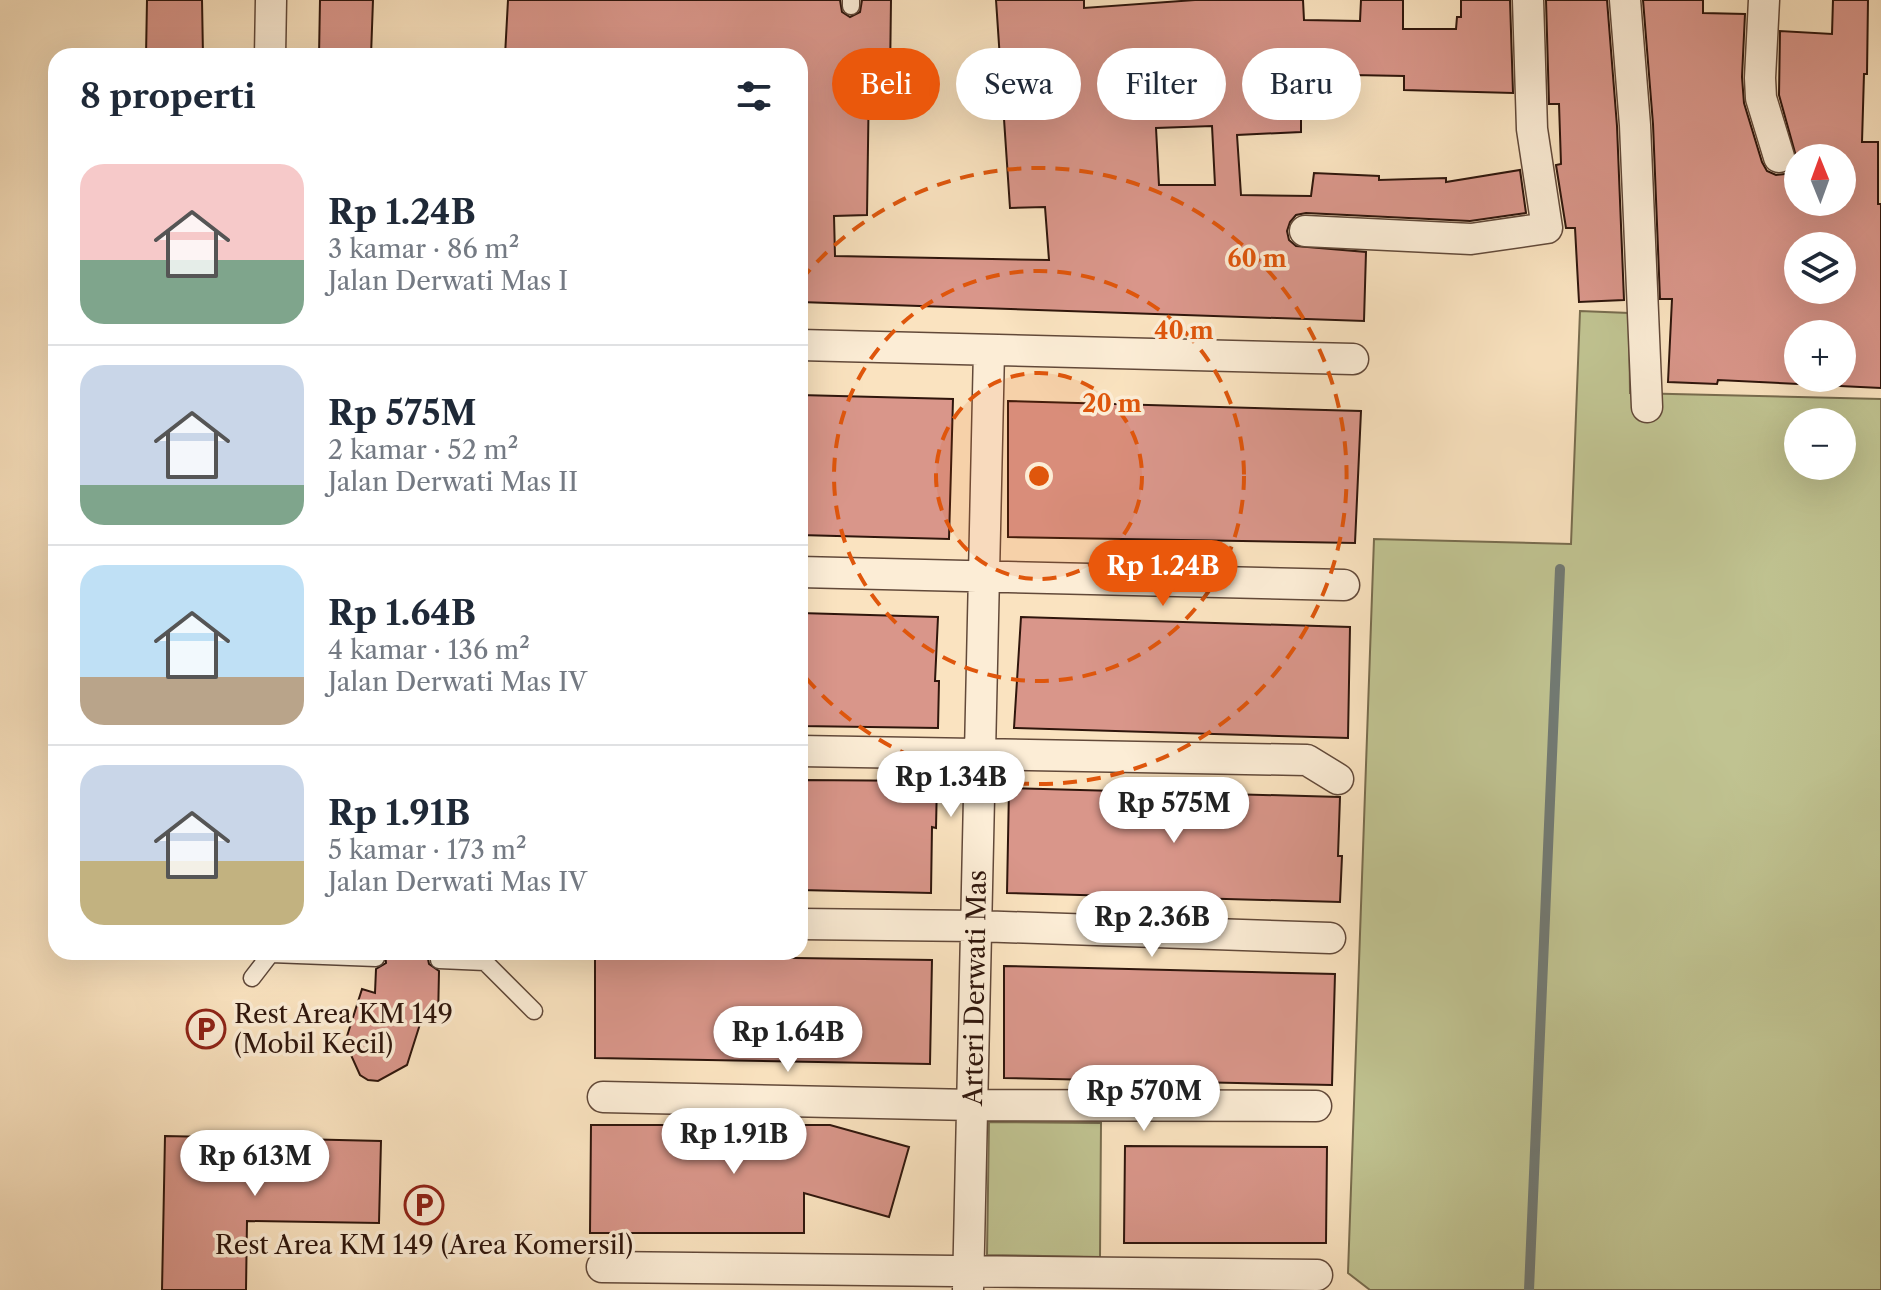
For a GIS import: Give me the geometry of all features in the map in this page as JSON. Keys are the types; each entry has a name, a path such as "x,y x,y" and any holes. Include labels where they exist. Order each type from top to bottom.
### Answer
{"street":[{"path":"270,48 271,0"},
{"path":"1305,231 1471,239 1547,228 1532,129 1528,0"},
{"path":"1625,0 1635,125 1647,407"},
{"path":"1764,0 1761,98 1779,157"},
{"path":"808,345 1353,359"},
{"name":"Arteri Derwati Mas","path":"968,1280 989,350"},
{"path":"808,572 1344,585"},
{"path":"808,751 1307,760 1338,779"},
{"path":"808,924 976,926 1330,938"},
{"path":"603,1097 972,1105 1316,1106"},
{"path":"602,1267 968,1280 1317,1275"}],"lane":[{"path":"252,978 266,960"},
{"path":"483,960 534,1011"}],"green space":[{"path":"1580,311 1629,313 1630,393 1881,399 1881,1290 1370,1290 1348,1273 1374,539 1571,544"},
{"path":"989,1122 1101,1123 1100,1257 987,1255"}],"building":[{"path":"147,0 202,0 203,48 146,48"},
{"path":"320,0 373,0 371,48 319,48"},
{"path":"508,0 840,0 842,12 850,17 860,12 862,0 891,0 890,48 832,48 832,120 868,120 867,215 834,216 835,256 1049,260 1045,207 1010,208 1004,120 1081,120 1081,48 999,48 996,0 1084,0 1084,8 1195,0 1303,0 1304,20 1360,21 1361,0 1403,0 1403,29 1456,29 1457,17 1461,17 1461,0 1510,0 1513,93 1404,90 1404,76 1361,75 1361,48 1242,48 1242,120 1301,120 1301,132 1237,135 1241,195 1311,196 1314,173 1379,176 1379,180 1446,178 1446,182 1520,170 1526,213 1470,221 1306,213 1296,215 1287,231 1289,240 1296,246 1366,252 1364,321 808,302 808,48 505,48","holes":["1212,126 1215,185 1159,185 1156,128"]},
{"path":"1546,0 1607,0 1617,126 1624,300 1579,302 1575,228 1566,228 1556,165 1561,164 1559,104 1549,104"},
{"path":"1643,0 1703,0 1703,13 1745,14 1744,103 1767,171 1784,174 1784,216 1856,216 1856,144 1793,144 1779,95 1780,31 1832,34 1833,0 1868,0 1862,142 1878,142 1881,388 1856,387 1856,320 1784,320 1784,383 1718,380 1717,384 1668,382 1672,299 1660,299 1653,124"},
{"path":"808,395 953,399 949,539 808,535"},
{"path":"1008,401 1361,411 1355,543 1008,537"},
{"path":"808,613 938,617 935,681 939,681 938,728 808,726"},
{"path":"1021,617 1350,627 1348,738 1014,728"},
{"path":"808,780 937,781 936,828 932,827 931,893 808,890"},
{"path":"1009,788 1340,797 1340,902 1007,893"},
{"path":"386,960 428,960 439,971 438,1021 421,1021 407,1065 378,1081 368,1080 360,1075 351,1055 342,1052 362,989 375,993 376,969"},
{"path":"595,960 932,960 930,1064 595,1058"},
{"path":"1004,966 1335,974 1332,1085 1004,1078"},
{"path":"591,1125 830,1125 909,1147 889,1217 804,1193 804,1233 590,1233"},
{"path":"165,1136 381,1141 379,1223 247,1221 246,1290 162,1290"},
{"path":"1125,1146 1327,1147 1326,1243 1124,1243"}],"waterway":[{"path":"1529,1290 1560,569"}],"place":[{"name":"Rest Area KM 149 (Mobil Kecil)","path":"206,1029"},
{"name":"Rest Area KM 149 (Area Komersil)","path":"424,1205"}]}
